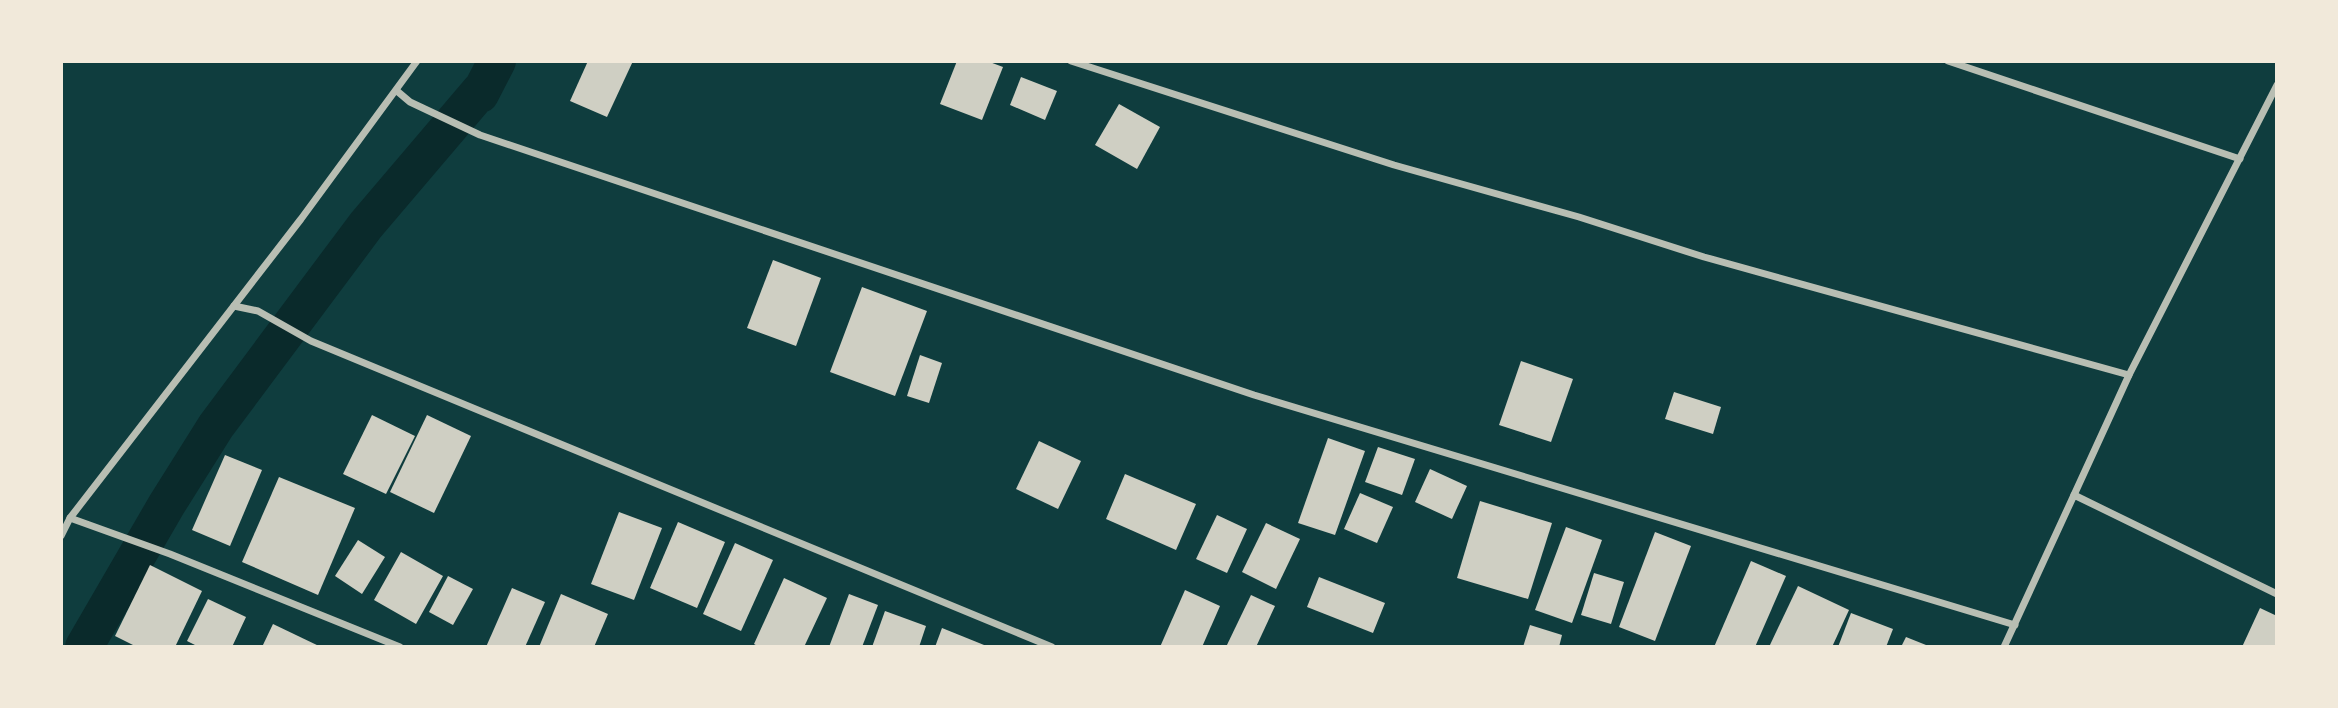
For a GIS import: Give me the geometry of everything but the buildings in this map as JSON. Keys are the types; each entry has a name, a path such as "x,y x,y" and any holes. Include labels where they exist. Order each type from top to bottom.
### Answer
{"street":[{"path":"61,536 70,518 234,306 417,61"},
{"path":"1071,61 1394,165 1579,217 1704,257 2129,375"},
{"path":"1948,61 2240,159"},
{"path":"2004,647 2129,375 2277,85"},
{"path":"397,91 410,102 480,135 1254,395 2015,625"},
{"path":"234,306 258,311 312,341 1052,647"},
{"path":"2074,495 2277,594"},
{"path":"70,518 170,554 400,647"}],"waterway":[{"path":"84,647 216,426 366,225 480,91 480,94 497,61"}]}
